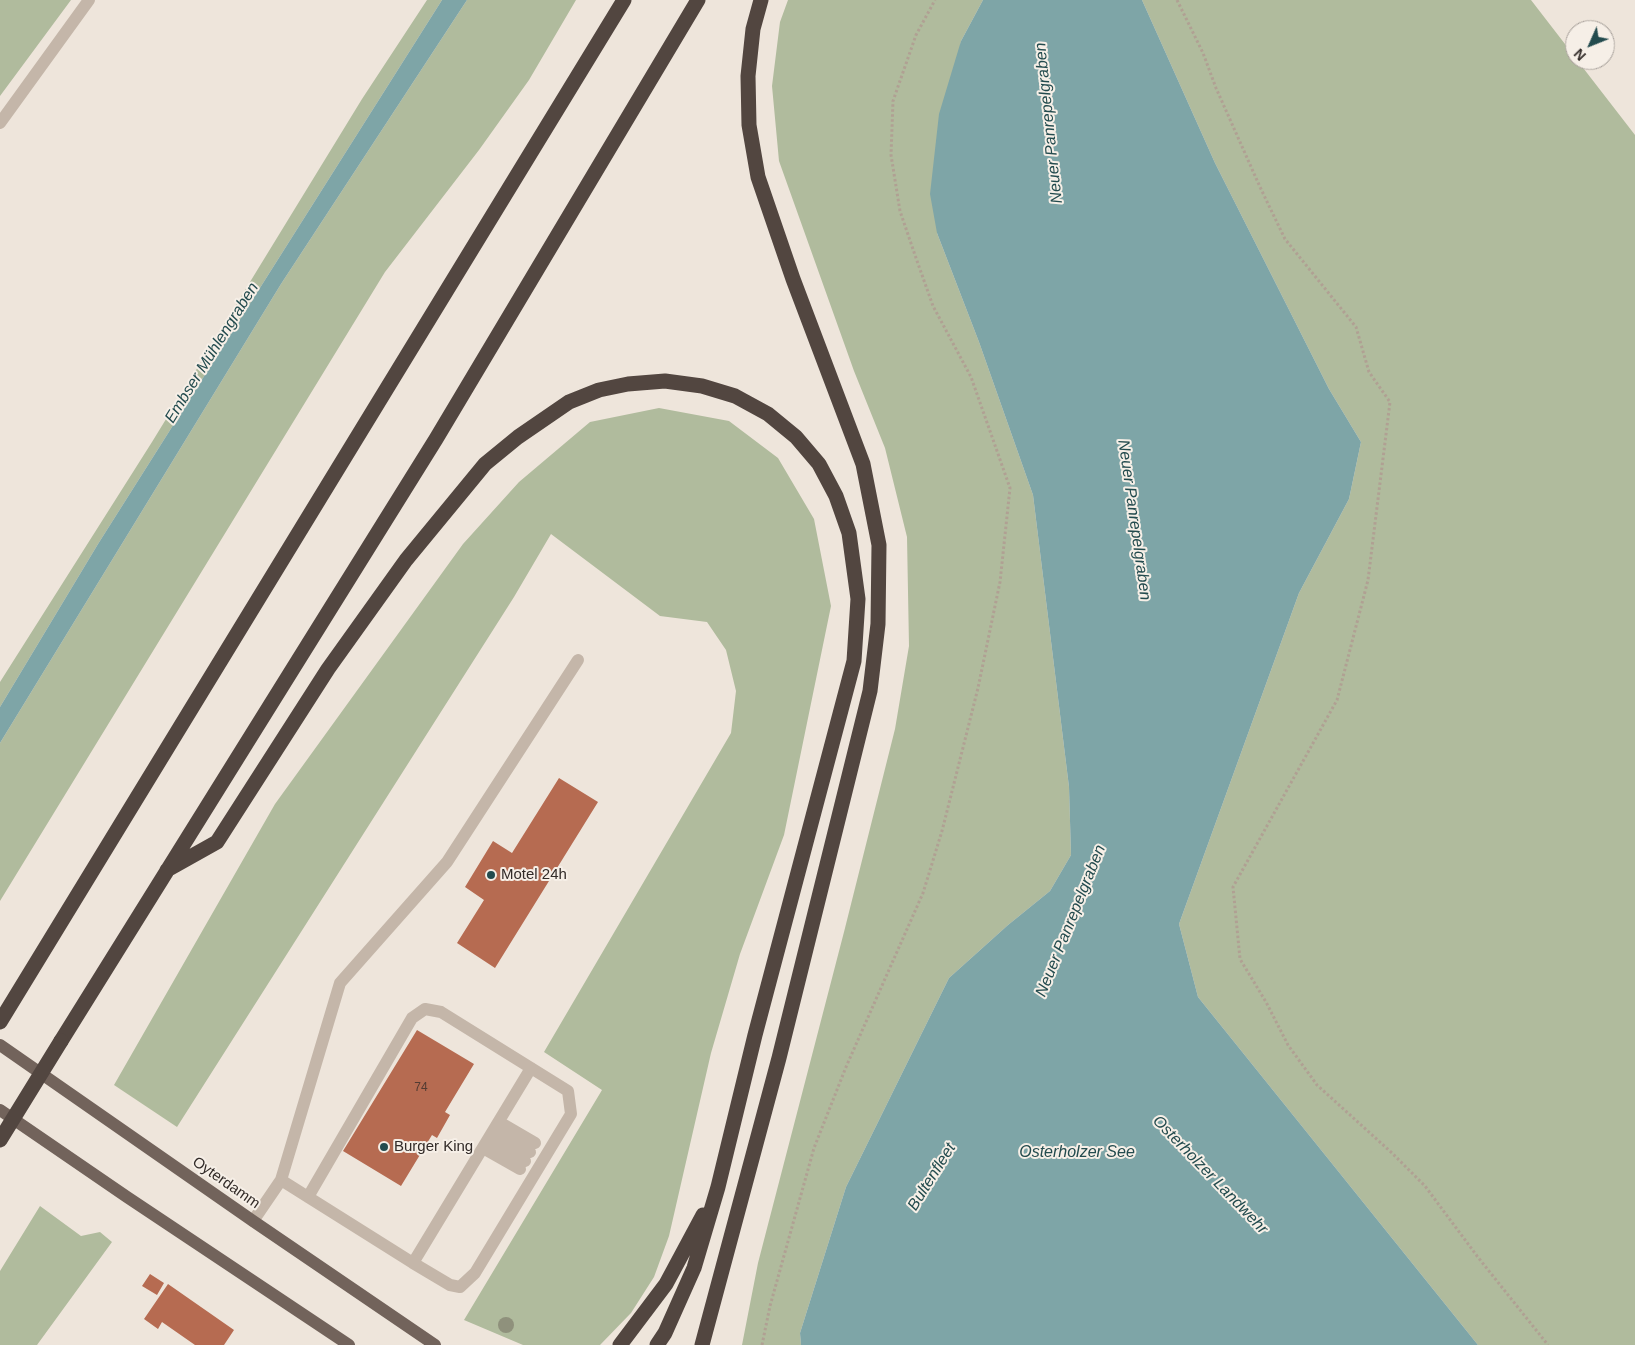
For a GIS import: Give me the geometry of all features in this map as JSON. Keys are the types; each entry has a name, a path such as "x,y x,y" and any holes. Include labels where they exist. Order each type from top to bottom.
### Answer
{"highway":[{"path":"0,1022 624,0"},
{"path":"0,1140 166,870 436,440 698,0"},
{"path":"702,1345 782,1048 868,700 878,624 879,545 863,464 793,279 758,177 750,125 748,76 753,29 761,0"},
{"path":"166,870 217,842 328,669 406,560 486,464 518,437 570,402 599,390 628,384 666,381 702,386 735,396 768,414 796,437 820,464 836,496 849,533 858,599 854,661 755,1035 718,1187 694,1268 665,1333 657,1345"},
{"path":"620,1345 666,1284 718,1187"}],"main road":[{"name":"Oyterdamm","path":"0,1045 435,1345"},
{"path":"0,1110 135,1203 349,1345"}],"street":[{"path":"0,122 89,0"},
{"path":"253,1221 281,1180 340,984 447,862 578,660"},
{"path":"281,1180 308,1197 413,1263 450,1285 460,1286 475,1273 571,1114 568,1091 441,1012 425,1009 412,1018 308,1197"},
{"path":"413,1263 531,1068"},
{"path":"491,1135 528,1157 491,1135"}],"path":[{"path":"762,1345 770,1306 814,1148 846,1067 923,894 940,840 978,688 1000,582 1010,488 971,377 933,306 900,210 891,155 893,101 916,35 935,0"},
{"path":"1177,0 1203,53 1216,88 1285,239 1356,327 1369,372 1390,402 1368,580 1337,700 1233,887 1240,959 1266,1002 1288,1045 1317,1085 1392,1153 1424,1186 1476,1256 1548,1345"}],"green space":[{"path":"0,0 71,0 0,96"},
{"path":"427,0 442,0 98,544 0,707 0,682 152,442 362,99"},
{"path":"467,0 576,0 529,80 479,150 385,272 0,901 0,743 281,284"},
{"path":"788,0 983,0 961,41 937,233 979,342 1033,495 1069,787 1071,855 1050,891 1008,925 949,978 846,1187 800,1333 801,1345 742,1345 758,1263 895,729 909,646 907,537 885,448 854,371 779,161 772,86 780,22"},
{"path":"1142,0 1531,0 1565,44 1565,70 1585,70 1635,135 1635,1345 1478,1345 1198,997 1179,924 1299,593 1349,499 1361,442 1329,389 1215,163"},
{"path":"659,408 729,421 778,458 814,519 831,606 784,835 740,954 711,1053 669,1236 654,1277 631,1313 600,1345 523,1345 464,1320 602,1090 544,1052 731,733 736,691 726,650 707,622 660,616 551,534 514,597 177,1127 114,1085 275,804 463,544 519,482 590,422"},
{"path":"40,1206 81,1236 100,1232 112,1242 37,1345 0,1345 0,1271"}],"water":[{"path":"442,0 467,0 281,284 0,743 0,707 98,544"},
{"name":"Osterholzer See","path":"983,0 1142,0 1215,163 1329,389 1361,442 1349,499 1299,593 1179,924 1198,997 1478,1345 801,1345 800,1333 846,1187 949,978 1008,925 1050,891 1071,855 1069,787 1033,495 979,342 937,233 930,194 939,114 961,41"}],"building":[{"path":"559,778 598,802 495,968 457,943 484,900 465,887 493,841 512,853"},
{"path":"417,1030 474,1064 445,1112 450,1115 437,1138 432,1135 401,1186 343,1151"},
{"path":"150,1274 164,1283 157,1295 142,1286"},
{"path":"168,1284 234,1330 224,1345 195,1345 162,1322 158,1329 144,1319"}],"place":[{"name":"Motel 24h","path":"491,875"},
{"name":"Burger King","path":"384,1147"}],"water label":[{"name":"Neuer Panrepelgraben","path":"1049,123"},
{"name":"Embser Mühlengraben","path":"212,353"},
{"name":"Neuer Panrepelgraben","path":"1134,520"},
{"name":"Neuer Panrepelgraben","path":"1071,921"},
{"name":"Osterholzer Landwehr","path":"1210,1175"},
{"name":"Bultenfleet","path":"932,1177"}]}
